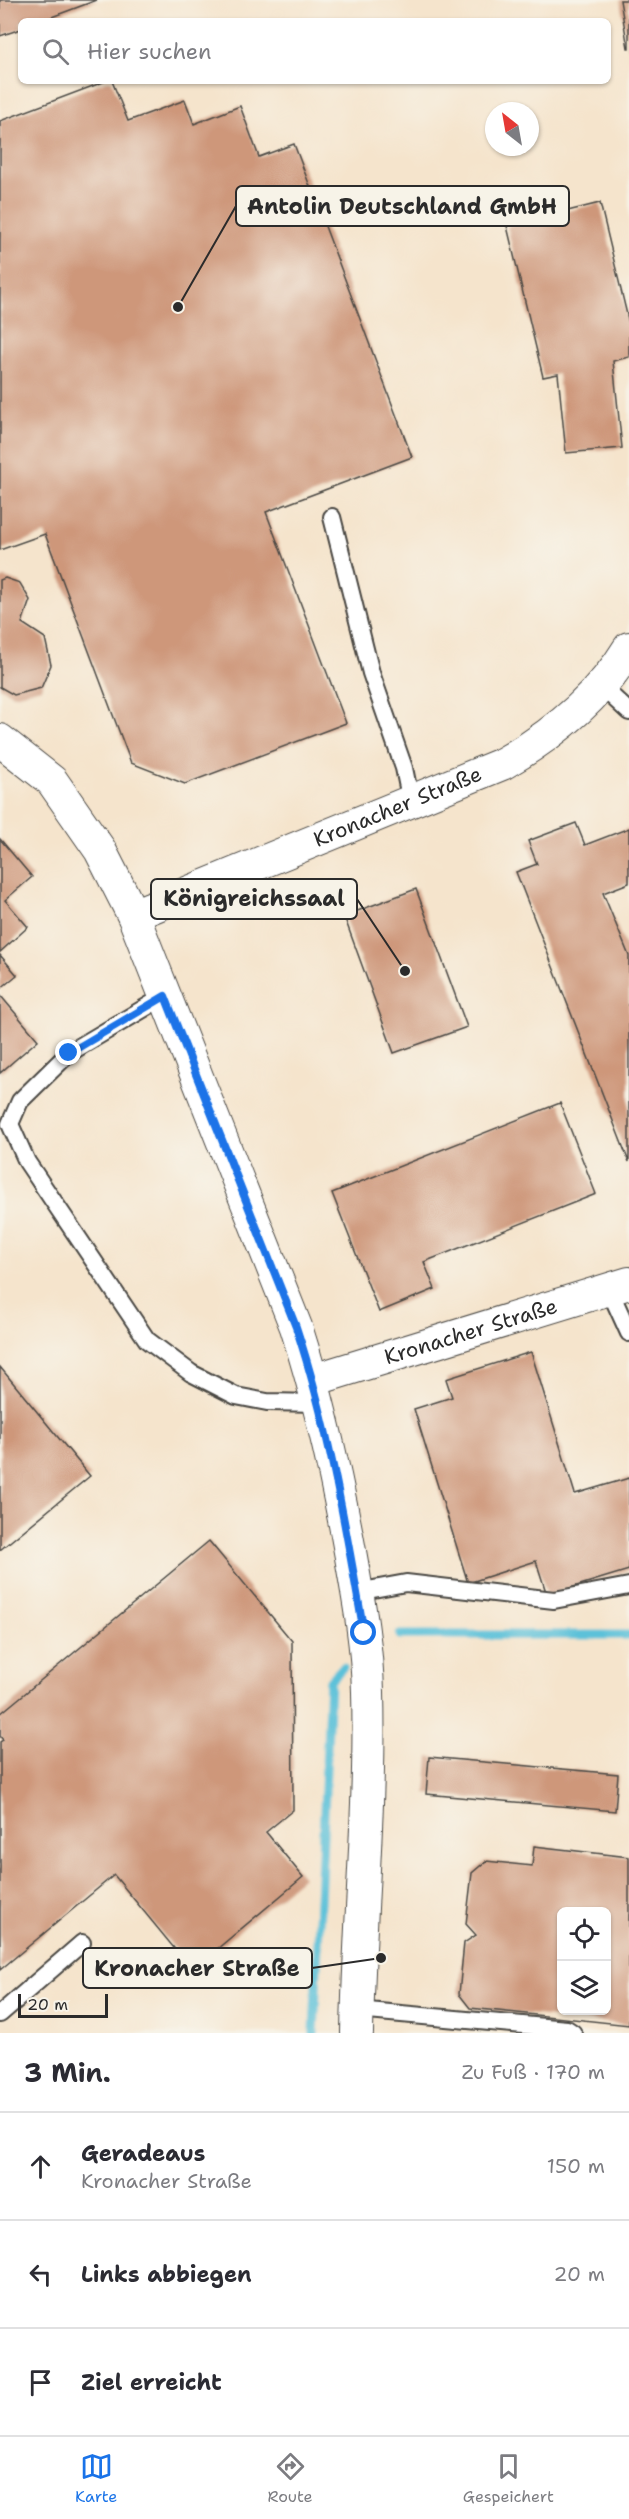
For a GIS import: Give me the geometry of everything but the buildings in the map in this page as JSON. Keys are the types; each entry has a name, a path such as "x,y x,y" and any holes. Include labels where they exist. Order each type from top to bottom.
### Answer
{"street":[{"name":"Kronacher Straße","path":"133,915 502,764 535,745 588,702 616,670 629,648"},
{"path":"0,740 52,781 100,850 133,915 296,1327 316,1391 344,1515 364,1633 369,1752 357,2022"},
{"name":"Kronacher Straße","path":"316,1391 619,1286"}],"lane":[{"path":"332,517 371,673 404,768 411,802"},
{"path":"601,686 629,712"},
{"path":"165,996 69,1053 20,1101 10,1124 27,1162 147,1340 191,1373 236,1396 267,1402 316,1391"},
{"path":"619,1286 629,1333"},
{"path":"357,1592 406,1583 554,1600 629,1586"},
{"path":"0,2014 82,1943"},
{"path":"357,2022 567,2029 573,2033"}],"waterway":[{"path":"400,1635 629,1635"},
{"path":"314,2033 330,1681 343,1667"}],"place":[{"name":"Antolin Deutschland GmbH","path":"178,307"},
{"name":"Königreichssaal","path":"405,971"},
{"name":"Kronacher Straße","path":"381,1958"}],"route":[{"path":"69,1053 165,996 296,1327 314,1380 344,1515 364,1633"}]}
